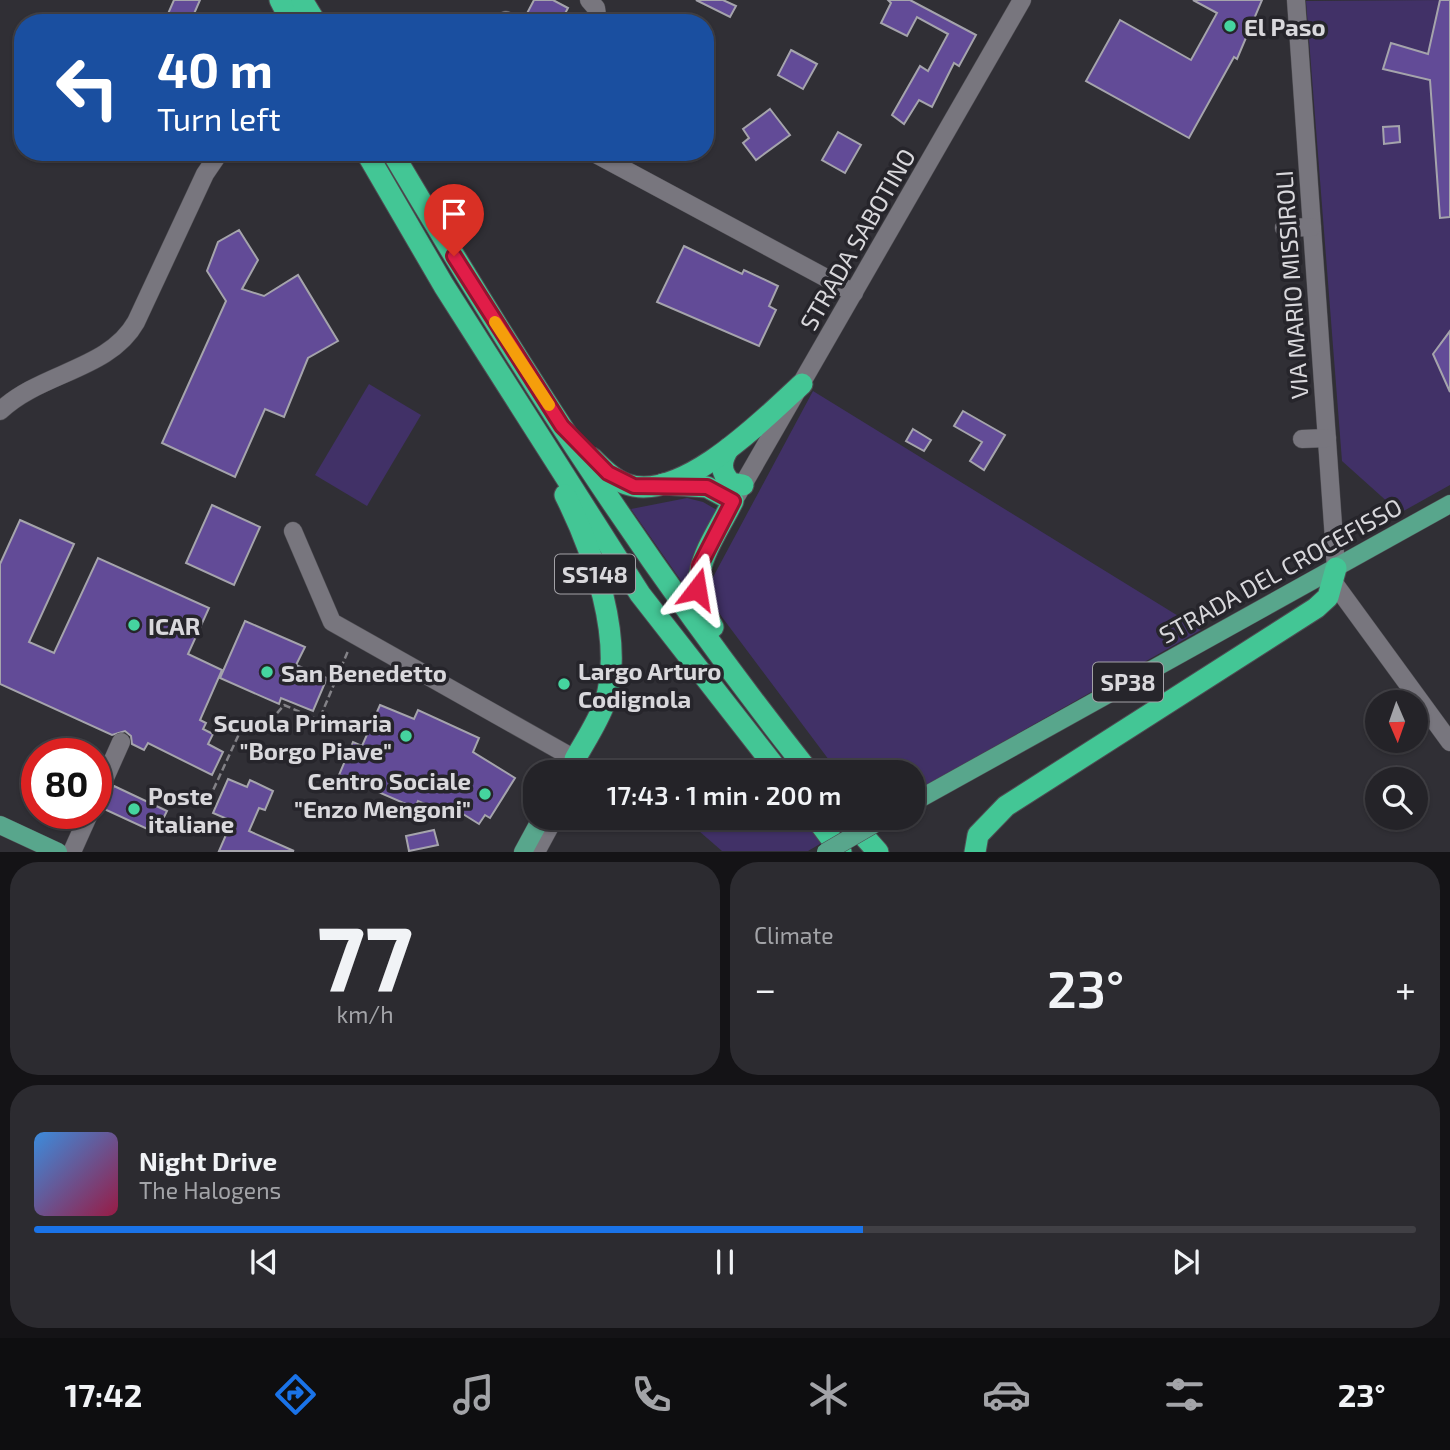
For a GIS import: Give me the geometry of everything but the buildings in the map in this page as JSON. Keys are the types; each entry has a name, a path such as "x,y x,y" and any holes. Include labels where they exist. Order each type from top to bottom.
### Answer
{"highway":[{"path":"371,161 444,286 640,594 770,760"},
{"path":"397,161 466,277 656,568 799,760"},
{"path":"663,484 749,434 802,384"},
{"name":"SS148","path":"514,397 569,504 595,572 608,623 611,653 607,693 600,715 577,760"},
{"path":"562,426 617,479 642,487 663,484 707,487 738,493"},
{"path":"729,448 722,458 725,477 738,493"},
{"path":"738,493 700,565 698,596 703,611 739,665 763,714"},
{"path":"975,852 978,835 1006,806 1316,608 1328,597 1335,575"},
{"path":"825,830 841,852"},
{"path":"859,830 878,852"}],"main road":[{"name":"STRADA DEL CROCEFISSO","path":"925,795 1335,575 1450,504"},
{"path":"0,825 33,847 58,852"},
{"path":"523,852 535,830"},
{"path":"827,852 864,830"}],"street":[{"name":"STRADA SABOTINO","path":"738,493 1022,0"},
{"name":"VIA MARIO MISSIROLI","path":"1296,0 1335,575"},
{"path":"0,411 29,388 94,360 124,339 136,322 205,174 214,161"},
{"path":"609,161 854,293"},
{"path":"1284,228 1312,228"},
{"path":"1302,439 1327,438"},
{"path":"293,531 332,622 561,760"},
{"path":"1335,575 1450,741"},
{"path":"112,762 121,742"},
{"path":"72,852 82,829"},
{"path":"536,852 548,830"}],"path":[{"path":"209,799 239,734 273,718 284,705 319,720 355,635"}],"shaded area":[{"path":"1450,0 1450,485 1400,513 1342,461 1306,1"},
{"path":"369,384 421,415 367,506 315,475"},
{"path":"813,391 1201,630 925,786 925,760 829,760 707,597 712,579"},
{"path":"687,498 703,502 722,513 692,563 684,585 631,509"},
{"path":"698,830 816,830 825,841 808,851 722,851"}],"slow traffic":[{"path":"495,322 549,405"}],"place":[{"name":"El Paso","path":"1230,26"},
{"name":"ICAR","path":"134,625"},
{"name":"San Benedetto","path":"267,672"},
{"name":"Largo Arturo Codignola","path":"564,684"},
{"name":"Scuola Primaria \"Borgo Piave\"","path":"406,736"},
{"name":"Centro Sociale \"Enzo Mengoni\"","path":"485,794"},
{"name":"Poste italiane","path":"134,809"}],"route":[{"path":"454,256 562,426 608,473 627,485 634,486 663,484 707,487 733,501 700,565 697,589"}]}
